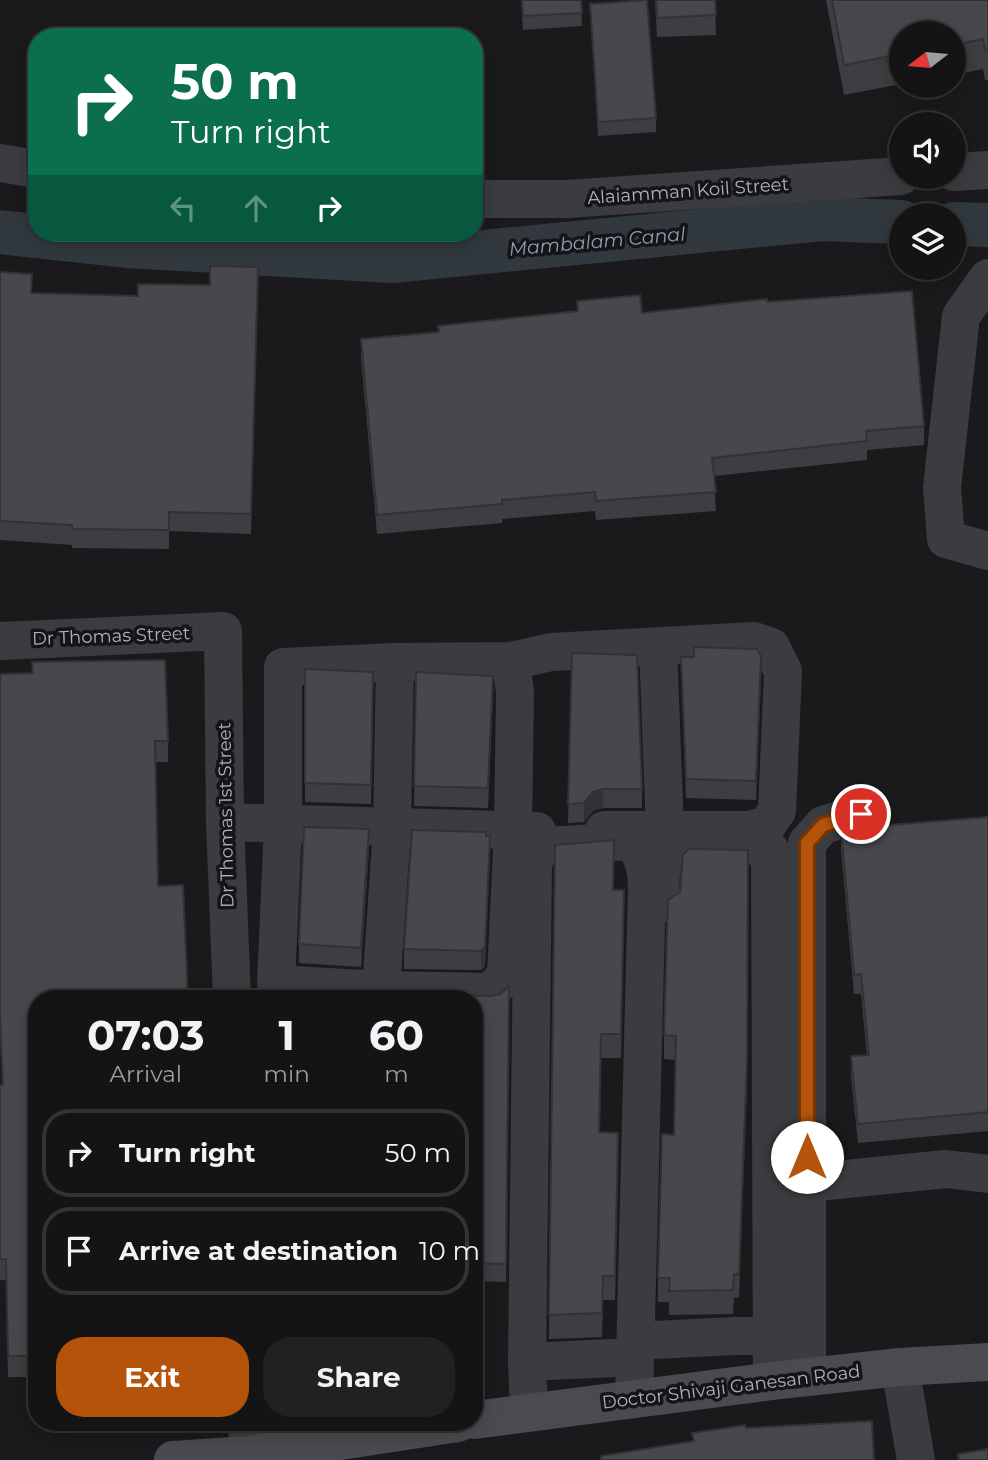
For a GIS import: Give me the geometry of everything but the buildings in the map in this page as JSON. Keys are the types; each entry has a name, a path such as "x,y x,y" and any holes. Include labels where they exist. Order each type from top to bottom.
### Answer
{"street":[{"path":"0,163 28,168"},
{"path":"966,171 988,170"},
{"name":"Alaiamman Koil Street","path":"483,200 567,200 889,177"},
{"path":"988,278 961,316 942,488 946,539 988,551"},
{"name":"Dr Thomas Street","path":"0,640 223,631"},
{"name":"Dr Thomas 1st Street","path":"223,631 225,822 232,990"},
{"path":"225,822 283,824 392,828 513,831 750,830 767,825 777,811 783,671 771,647 754,641 551,652 511,661 395,662 283,667 283,824 276,985 381,990 392,828 395,662"},
{"path":"658,647 665,830"},
{"path":"483,992 491,992 506,975 513,831 515,692 511,661"},
{"path":"790,1379 807,1183 807,843 823,825 861,814"},
{"path":"529,1412 527,1362 533,865 537,852 547,846 630,841 640,850 645,865 644,1397"},
{"path":"644,1349 661,867 684,849 745,844 770,850 772,1334 790,1379"},
{"path":"807,1183 946,1168 988,1174"},
{"path":"527,1362 772,1334"},
{"name":"Doctor Shivaji Ganesan Road","path":"483,1419 790,1379 900,1367 988,1362"},
{"path":"900,1367 916,1460"},
{"path":"173,1460 248,1446 385,1431"}],"waterway":[{"name":"Mambalam Canal","path":"91,242 392,261 822,219 889,222"},
{"name":"Mambalam Canal","path":"966,224 988,225"},
{"name":"Mambalam Canal","path":"0,232 28,235"}],"route":[{"path":"807,1157 807,843 823,825 861,814"}]}
